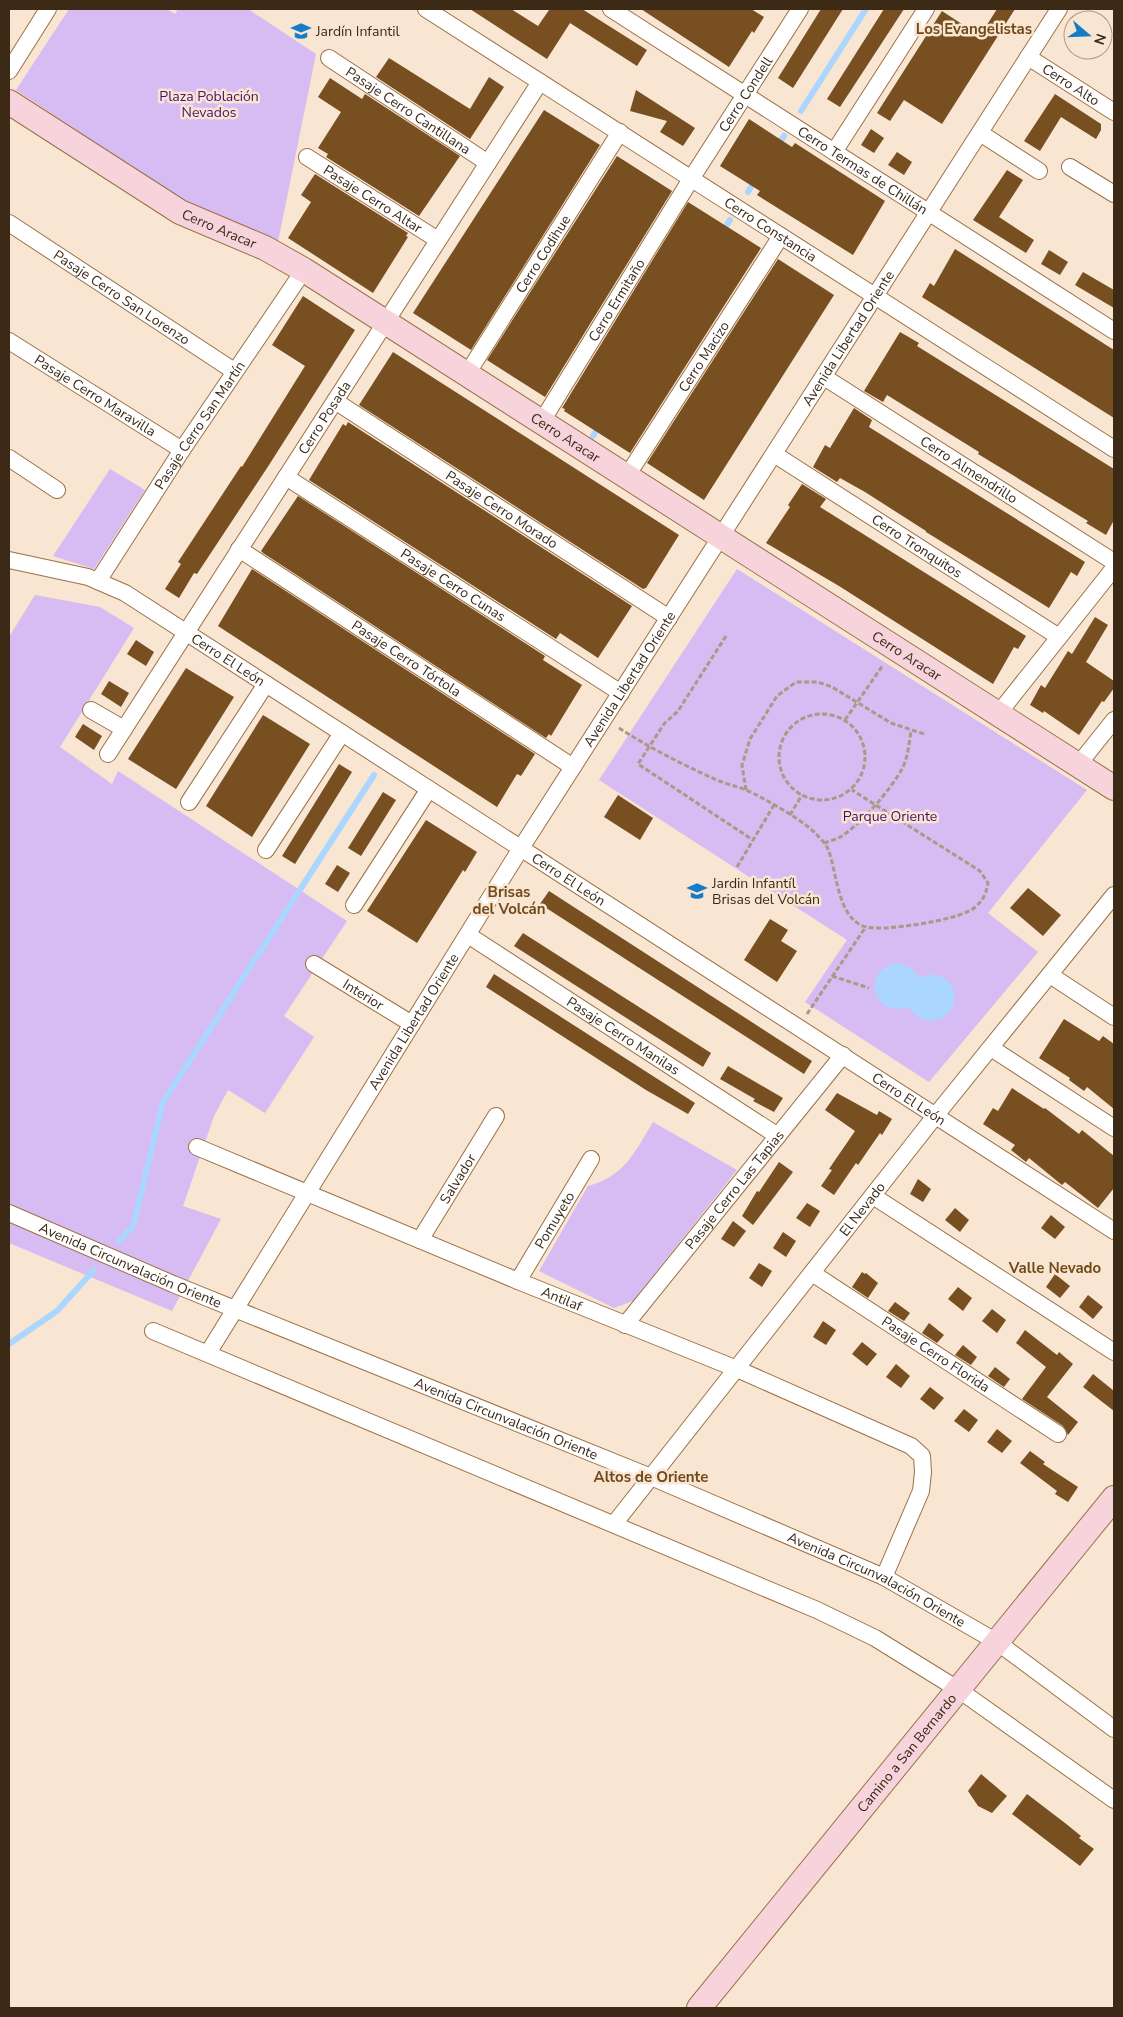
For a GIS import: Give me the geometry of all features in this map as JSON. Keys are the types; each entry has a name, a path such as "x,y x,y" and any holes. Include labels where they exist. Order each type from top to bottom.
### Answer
{"street":[{"path":"9,70 48,9"},
{"name":"Cerro Constancia","path":"427,9 1114,449"},
{"name":"Cerro Termas de Chillán","path":"611,9 1114,331"},
{"path":"834,152 926,9"},
{"name":"Avenida Libertad Oriente","path":"208,1353 521,848 1059,9"},
{"name":"Cerro Condell","path":"692,179 745,95 792,12"},
{"name":"Cerro Alto","path":"1028,57 1114,112"},
{"name":"Pasaje Cerro Cantillana","path":"329,58 488,163"},
{"name":"Cerro Posada","path":"108,754 540,82"},
{"name":"Cerro Aracar","path":"9,102 180,212 264,248 304,270 1114,788"},
{"name":"Cerro Codihue","path":"467,374 620,132"},
{"path":"980,133 1039,171"},
{"name":"Pasaje Cerro Altar","path":"307,157 438,240"},
{"path":"1070,167 1114,194"},
{"name":"Cerro Ermitaño","path":"542,421 692,179"},
{"name":"Pasaje Cerro San Lorenzo","path":"9,223 234,371"},
{"name":"Cerro Macizo","path":"627,476 781,236"},
{"name":"Pasaje Cerro San Martín","path":"98,581 234,371 304,270"},
{"name":"Pasaje Cerro Maravilla","path":"9,341 182,450"},
{"name":"Cerro Almendrillo","path":"824,377 1114,562"},
{"name":"Pasaje Cerro Morado","path":"335,401 669,618"},
{"name":"Cerro Tronquitos","path":"774,454 1059,637"},
{"path":"9,458 57,490"},
{"name":"Pasaje Cerro Cunas","path":"286,477 621,693"},
{"name":"Pasaje Cerro Tórtola","path":"239,549 573,767"},
{"name":"Cerro El León","path":"9,560 69,572 98,581 125,593 1114,1231"},
{"path":"998,714 1114,568"},
{"path":"189,802 266,684"},
{"path":"91,710 124,729"},
{"path":"1078,765 1114,720"},
{"path":"266,850 342,733"},
{"path":"354,905 429,789"},
{"name":"El Nevado","path":"614,1524 936,1115 1050,975 1112,904"},
{"name":"Pasaje Cerro Manilas","path":"468,935 778,1136"},
{"name":"Interior","path":"314,964 412,1024"},
{"path":"1050,975 1114,1018"},
{"path":"991,1048 1114,1128"},
{"name":"Pasaje Cerro Las Tapias","path":"625,1324 843,1055"},
{"name":"Salvador","path":"420,1240 496,1116"},
{"name":"Antilaf","path":"197,1147 518,1281 737,1369 912,1446 922,1456 921,1491 884,1577"},
{"name":"Pomuyeto","path":"518,1281 591,1159"},
{"path":"873,1196 1114,1352"},
{"name":"Avenida Circunvalación Oriente","path":"9,1213 236,1309 652,1477 884,1577 997,1642 1114,1730"},
{"name":"Pasaje Cerro Florida","path":"812,1273 1058,1434"},
{"path":"153,1331 818,1610 875,1638 959,1690 1114,1800"},
{"name":"Camino a San Bernardo","path":"699,2008 1114,1498"}],"path":[{"path":"726,636 678,711 664,724 638,764 753,840"},
{"path":"845,720 895,648"},
{"path":"746,790 742,765 750,739 777,696 796,682 818,682 832,687 891,723 924,734"},
{"path":"814,714 828,714 845,720 853,726 861,737 866,751 865,765 860,778 852,790 839,797 824,801 810,799 802,795 786,782 780,769 778,754 782,740 789,728 800,719 814,714"},
{"path":"604,719 648,747 704,774 746,790 790,815 815,833 828,848 845,908 856,923 865,928 890,928 946,920 973,910 986,895 988,883 980,871 852,790"},
{"path":"824,844 842,836 875,805 902,769 908,752 911,731"},
{"path":"790,815 802,795"},
{"path":"737,868 774,806"},
{"path":"798,1027 865,928"},
{"path":"832,976 869,988"}],"green space":[{"name":"Plaza Población Nevados","path":"69,9 167,9 175,14 178,9 248,9 316,54 278,242 180,199 16,90"},
{"path":"110,469 145,490 94,569 53,556"},
{"name":"Parque Oriente","path":"737,569 1087,790 988,913 1038,952 929,1082 805,1002 847,940 599,780"},
{"path":"35,595 100,607 134,628 60,747 112,784 118,771 347,921 284,1016 314,1037 265,1113 228,1090 214,1116 183,1206 221,1219 172,1311 9,1243 9,637"},
{"path":"653,1122 737,1170 633,1301 614,1308 539,1271 588,1186 601,1182 620,1170 634,1153"}],"water":[{"path":"898,963 912,968 920,978 927,975 936,975 942,977 951,985 954,994 953,1004 948,1013 940,1019 930,1021 919,1017 908,1007 895,1008 886,1005 879,999 875,991 875,982 879,974 886,967"}],"building":[{"path":"470,9 511,9 538,26 548,9 582,9 647,50 637,66 570,23 547,59"},
{"path":"641,9 751,9 764,17 754,33 752,31 729,67"},
{"path":"821,9 843,9 793,88 778,78"},
{"path":"884,9 904,9 840,107 827,99"},
{"path":"997,9 1015,9 942,124 904,100 890,121 877,113 942,11 980,36"},
{"path":"389,58 470,109 489,77 504,87 470,139 376,77"},
{"path":"330,78 362,99 365,94 460,156 419,216 326,157 328,154 318,148 341,112 318,97"},
{"path":"636,90 695,128 683,146 660,132 667,121 630,111"},
{"path":"1055,94 1101,124 1101,130 1096,139 1061,117 1040,151 1024,141"},
{"path":"544,110 600,145 471,350 413,313"},
{"path":"749,119 792,147 795,143 885,201 853,255 757,195 760,191 720,166"},
{"path":"871,129 884,138 874,153 861,145"},
{"path":"897,152 912,162 904,175 888,165"},
{"path":"617,156 672,191 545,397 487,360"},
{"path":"1007,170 1023,180 999,217 1034,240 1026,253 973,220"},
{"path":"315,174 408,233 406,236 408,237 373,293 288,238 311,202 301,195"},
{"path":"688,202 761,248 630,453 562,408"},
{"path":"955,249 1114,350 1114,418 922,297 930,283 934,286"},
{"path":"1049,250 1068,262 1060,275 1041,264"},
{"path":"778,259 834,295 704,500 647,463"},
{"path":"1083,272 1114,290 1114,308 1075,285"},
{"path":"303,296 355,330 269,465 197,574 194,573 179,598 165,589 181,564 178,562 242,467 305,366 272,345"},
{"path":"900,332 919,343 917,346 1114,469 1114,520 1106,535 1086,523 1088,521 978,454 979,452 887,395 883,402 864,391"},
{"path":"393,352 679,535 646,588 643,589 359,405"},
{"path":"854,408 872,420 869,427 1085,562 1077,576 1071,572 1049,608 865,492 840,478 837,482 813,467 825,445 830,448"},
{"path":"348,422 632,606 598,658 560,633 556,639 309,480 343,424 346,426"},
{"path":"802,484 826,499 820,507 1026,636 1018,649 1014,647 993,684 839,586 766,543 790,507 788,505"},
{"path":"298,496 545,656 543,660 582,685 551,736 549,734 546,738 263,553 261,551"},
{"path":"252,569 535,754 521,776 517,774 497,807 218,626"},
{"path":"1095,617 1108,625 1086,662 1114,681 1114,688 1104,702 1102,701 1079,735 1044,711 1043,713 1030,705 1041,685 1045,688 1068,651 1072,654"},
{"path":"136,640 154,652 146,666 127,654"},
{"path":"186,668 234,697 176,789 128,759"},
{"path":"109,681 129,693 121,707 101,694"},
{"path":"263,715 310,744 252,837 206,806"},
{"path":"83,724 102,736 94,750 75,737"},
{"path":"339,764 352,772 295,864 282,856"},
{"path":"383,792 396,800 361,856 348,848"},
{"path":"618,795 653,818 640,840 604,817"},
{"path":"426,820 477,852 465,872 463,870 417,943 367,911"},
{"path":"337,865 350,873 338,892 325,884"},
{"path":"1028,888 1061,915 1043,936 1010,908"},
{"path":"549,891 812,1061 804,1074 540,904"},
{"path":"770,919 788,930 781,941 797,951 777,982 744,960"},
{"path":"523,933 711,1053 703,1067 514,946"},
{"path":"494,974 695,1103 688,1114 646,1090 486,987"},
{"path":"1064,1019 1099,1041 1103,1036 1114,1044 1114,1109 1087,1087 1084,1091 1069,1080 1070,1078 1039,1058"},
{"path":"728,1066 783,1098 774,1112 753,1101 755,1099 720,1079"},
{"path":"1012,1088 1045,1108 1079,1134 1082,1130 1114,1156 1114,1188 1098,1208 1065,1182 1062,1185 1029,1158 1026,1162 1011,1150 1015,1145 983,1124 993,1108 998,1111"},
{"path":"837,1093 877,1115 879,1111 892,1119 858,1165 856,1163 834,1195 821,1186 832,1170 829,1169 855,1131 825,1110"},
{"path":"779,1162 793,1172 753,1225 742,1216 757,1191 759,1192"},
{"path":"918,1179 931,1189 923,1202 910,1194"},
{"path":"807,1203 820,1211 810,1227 796,1218"},
{"path":"955,1208 969,1220 960,1232 945,1220"},
{"path":"1051,1215 1065,1227 1055,1239 1041,1228"},
{"path":"733,1221 746,1231 734,1247 721,1239"},
{"path":"783,1232 796,1241 786,1257 773,1248"},
{"path":"759,1263 772,1271 762,1287 749,1278"},
{"path":"862,1272 878,1283 868,1298 852,1287"},
{"path":"1055,1274 1070,1286 1060,1298 1046,1287"},
{"path":"958,1287 972,1298 963,1311 948,1299"},
{"path":"1088,1295 1103,1307 1093,1319 1079,1307"},
{"path":"895,1302 910,1313 904,1321 888,1311"},
{"path":"992,1309 1006,1320 997,1333 982,1321"},
{"path":"823,1321 836,1330 826,1345 813,1337"},
{"path":"929,1323 944,1335 937,1343 922,1333"},
{"path":"1025,1330 1057,1355 1059,1352 1073,1364 1047,1397 1078,1422 1068,1435 1063,1426 1022,1399 1046,1367 1016,1343"},
{"path":"862,1342 877,1354 867,1366 852,1354"},
{"path":"963,1345 977,1357 971,1365 955,1355"},
{"path":"896,1364 910,1376 901,1388 886,1377"},
{"path":"995,1367 1010,1379 1004,1387 988,1376"},
{"path":"1093,1374 1114,1391 1114,1411 1083,1387"},
{"path":"930,1387 944,1398 934,1410 920,1399"},
{"path":"964,1409 978,1420 969,1432 954,1421"},
{"path":"997,1429 1012,1441 1002,1453 987,1442"},
{"path":"1030,1451 1045,1462 1043,1464 1078,1487 1068,1502 1055,1494 1057,1491 1020,1463"},
{"path":"981,1774 1007,1796 992,1813 978,1806 968,1791"},
{"path":"1027,1794 1081,1836 1079,1838 1094,1849 1080,1866 1012,1814"}],"waterway":[{"path":"801,111 866,9"},
{"path":"777,146 784,136"},
{"path":"748,192 755,180"},
{"path":"722,232 730,220"},
{"path":"593,436 600,424"},
{"path":"119,1241 133,1226 163,1102 374,775"},
{"path":"9,1344 57,1311 94,1270"}],"place":[{"name":"Jardín Infantil","path":"301,31"},
{"name":"Jardin Infantíl Brisas del Volcán","path":"697,891"}],"district":[{"name":"Los Evangelistas","path":"974,29"},
{"name":"Brisas del Volcán","path":"509,900"},
{"name":"Valle Nevado","path":"1055,1268"},
{"name":"Altos de Oriente","path":"651,1477"}]}
